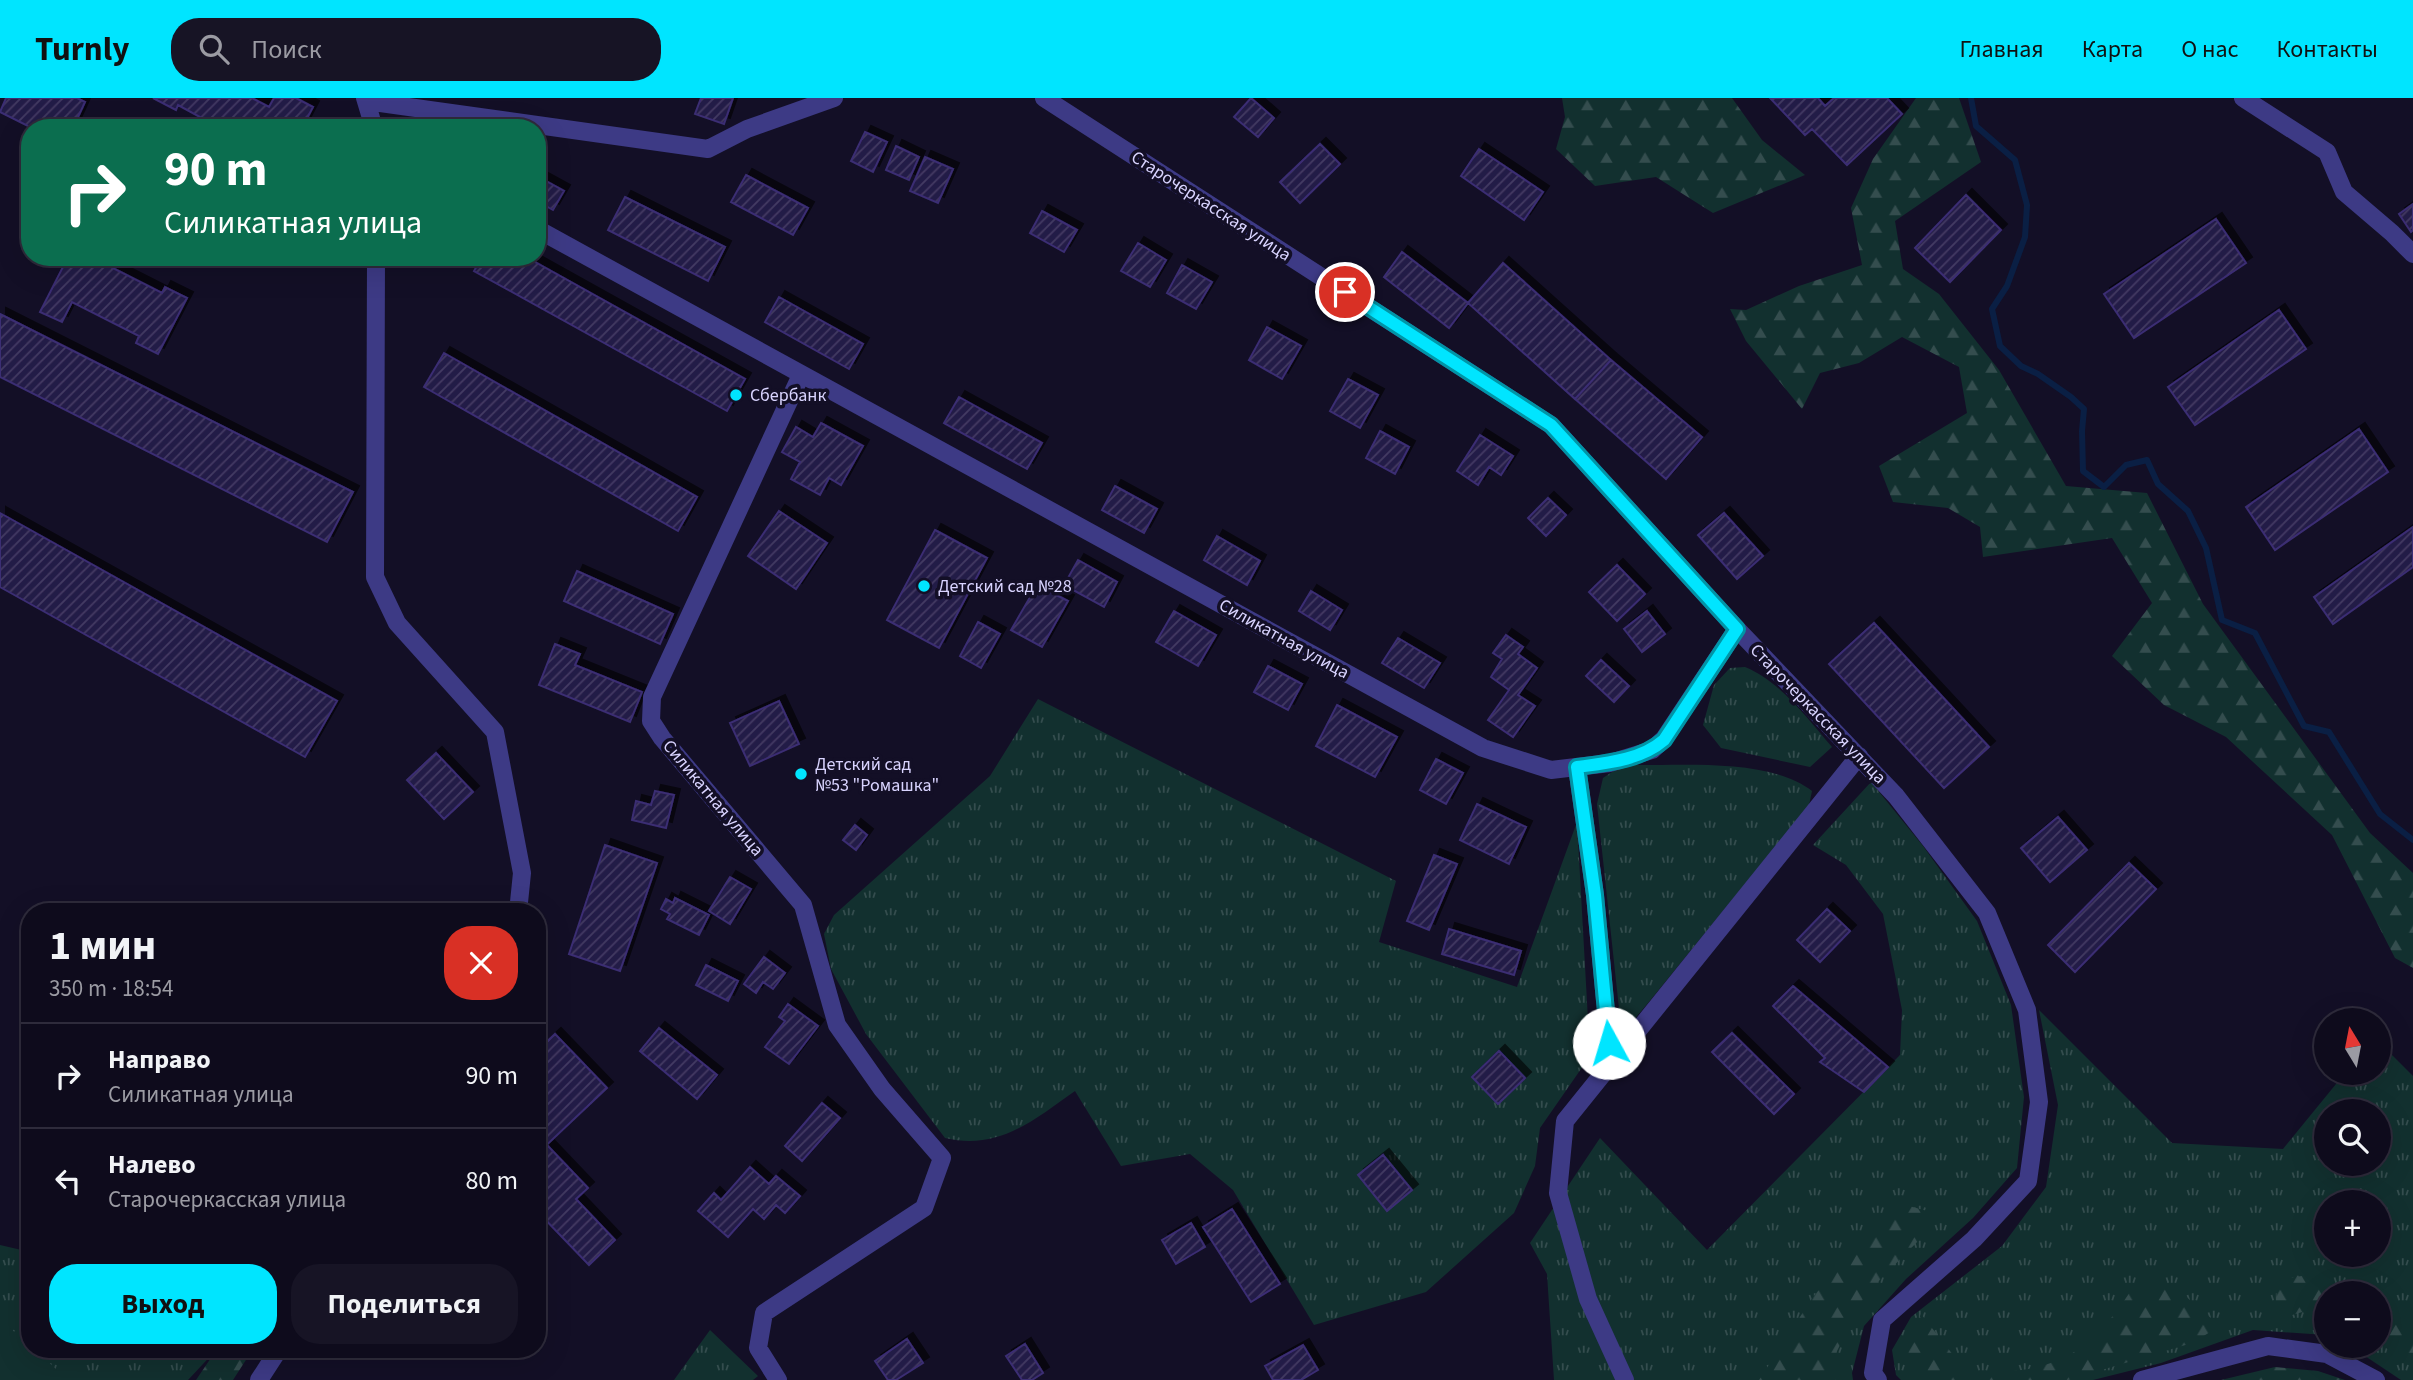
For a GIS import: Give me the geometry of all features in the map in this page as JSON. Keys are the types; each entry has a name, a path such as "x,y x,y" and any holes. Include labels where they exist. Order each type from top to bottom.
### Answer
{"street":[{"path":"546,125 708,149 747,129 834,98"},
{"name":"Старочеркасская улица","path":"1044,98 1551,425 1737,629 1896,796 1987,913 2026,1010 2039,1102 2028,1181 1974,1238 1882,1320 1872,1373 1878,1380"},
{"path":"2243,98 2327,152 2344,192 2413,254"},
{"path":"372,119 368,99 504,119"},
{"name":"Силикатная улица","path":"546,234 1483,748 1551,770 1610,763 1652,750 1664,740 1737,629"},
{"path":"376,266 375,577 397,624 495,732 522,873 519,903"},
{"name":"Силикатная улица","path":"778,1380 758,1348 764,1313 925,1208 942,1158 882,1089 836,1025 803,905 662,738 652,721 652,697 801,375"},
{"path":"1625,1380 1588,1298 1558,1193 1565,1121 1859,756"},
{"path":"1577,767 1595,895 1611,1064"},
{"path":"2142,1380 2268,1346 2327,1354 2376,1380"},
{"path":"259,1380 273,1358"}],"green space":[{"path":"1562,98 1732,98 1762,140 1805,175 1713,213 1656,177 1595,186 1556,149 1565,117"},
{"path":"1916,98 1959,98 1981,162 1895,221 1903,269 1939,294 1999,370 2066,486 2147,493 2203,604 2370,833 2413,873 2413,968 2395,958 2332,835 2226,737 2164,705 2112,656 2152,603 2112,538 1983,557 1980,527 1948,508 1893,502 1879,466 1967,413 1959,367 1902,337 1859,363 1820,373 1802,409 1746,341 1730,309 1746,310 1799,286 1862,265 1851,208 1873,159"},
{"path":"1745,667 1782,691 1832,747 1810,767 1721,748 1703,725 1714,685 1730,668"},
{"path":"1038,699 1396,881 1379,942 1517,987 1577,822 1590,1056 1540,1128 1535,1166 1514,1213 1426,1292 1314,1325 1233,1190 1190,1154 1121,1166 1075,1091 1030,1122 999,1136 964,1141 945,1138 866,1034 831,969 824,934 834,915 990,776"},
{"path":"1631,765 1700,765 1750,769 1794,780 1812,791 1809,805 1632,1022 1621,1027 1597,804 1603,778 1615,770"},
{"path":"1871,782 1923,846 1977,921 2011,1005 2024,1097 2017,1168 1973,1218 1906,1279 1864,1326 1852,1373 1853,1380 1554,1380 1547,1274 1530,1243 1600,1138 1707,1250 1900,1055 1902,1010 1883,914 1846,865 1813,845"},
{"path":"2039,1010 2172,1143 2283,1149 2314,1111 2314,1176 2391,1176 2391,1099 2324,1099 2335,1085 2391,1085 2391,1054 2413,1076 2413,1380 2401,1380 2368,1358 2391,1358 2391,1281 2314,1281 2314,1334 2253,1330 2161,1363 2093,1380 1901,1380 1896,1375 1892,1350 1911,1317 2002,1246 2046,1187 2058,1105"},
{"path":"1909,1206 1931,1212 1921,1238 1865,1295 1832,1361 1836,1380 1759,1380 1813,1297 1832,1274 1865,1236 1891,1212"},
{"path":"0,1245 21,1250 21,1358 209,1358 188,1380 0,1380"},
{"path":"2308,1275 2326,1281 2314,1281 2314,1309 2289,1316 2276,1306 2277,1280"},
{"path":"2175,1287 2220,1326 2192,1343 2068,1380 1931,1380 1908,1356 1910,1336 1921,1314 1968,1374 2043,1366 2080,1348 2097,1334 2130,1292"},
{"path":"2391,1315 2413,1327 2413,1365 2393,1354"},
{"path":"0,1319 21,1338 21,1358 44,1358 68,1380 0,1380"},
{"path":"710,1330 758,1376 753,1380 674,1380"},
{"path":"211,1358 247,1358 233,1380 196,1380"},
{"path":"2275,1367 2318,1371 2345,1380 2221,1380"}],"building":[{"path":"6,98 77,98 85,102 77,119 21,119 21,122 0,112"},
{"path":"153,98 252,98 269,107 274,98 296,98 313,107 307,119 204,119 178,105 176,110"},
{"path":"701,98 733,98 724,124 695,114"},
{"path":"1251,98 1274,118 1258,137 1234,117"},
{"path":"1770,98 1818,98 1825,106 1834,98 1887,98 1902,114 1847,165 1812,129 1805,135"},
{"path":"865,132 887,142 873,172 851,161"},
{"path":"1320,144 1340,164 1300,203 1280,182"},
{"path":"896,146 919,157 909,180 886,170"},
{"path":"1479,149 1543,192 1524,220 1461,176"},
{"path":"925,157 953,169 938,203 910,191"},
{"path":"746,175 808,208 793,235 731,202"},
{"path":"546,181 564,191 553,210 546,206"},
{"path":"1966,195 2001,230 1950,282 1915,248"},
{"path":"625,197 725,247 708,281 608,230"},
{"path":"2413,204 2413,230 2411,232 2399,214"},
{"path":"1042,211 1077,230 1064,252 1030,233"},
{"path":"2216,219 2246,263 2134,338 2104,294"},
{"path":"1138,243 1166,260 1150,287 1121,271"},
{"path":"1402,252 1468,303 1449,328 1384,277"},
{"path":"1503,263 1611,360 1575,399 1468,303"},
{"path":"1182,265 1212,282 1196,309 1167,293"},
{"path":"63,266 109,266 162,293 165,287 187,298 158,354 136,343 139,336 72,302 62,322 40,312"},
{"path":"477,266 542,266 745,379 727,411 474,271"},
{"path":"779,297 863,344 849,369 765,322"},
{"path":"2279,310 2306,349 2195,425 2168,387"},
{"path":"0,314 353,492 327,542 0,377"},
{"path":"1267,327 1301,346 1282,379 1249,360"},
{"path":"444,353 697,497 678,531 424,387"},
{"path":"1611,360 1702,437 1666,479 1575,399"},
{"path":"1348,379 1378,395 1360,428 1330,411"},
{"path":"959,397 1042,443 1027,469 944,423"},
{"path":"821,423 863,446 841,485 829,478 820,495 791,479 800,462 782,452 796,427 813,437"},
{"path":"2359,429 2388,472 2275,550 2246,507"},
{"path":"1380,431 1409,447 1395,474 1366,458"},
{"path":"1480,435 1513,456 1501,475 1489,467 1478,485 1457,471"},
{"path":"1115,486 1157,509 1144,533 1102,510"},
{"path":"1548,498 1566,515 1546,536 1528,518"},
{"path":"779,511 827,543 796,589 748,556"},
{"path":"0,513 337,701 305,757 0,587"},
{"path":"1724,513 1763,556 1737,579 1698,535"},
{"path":"2413,527 2413,567 2333,624 2314,597"},
{"path":"935,530 987,558 939,648 887,620"},
{"path":"1217,536 1260,561 1247,585 1204,560"},
{"path":"1078,560 1117,582 1104,607 1064,585"},
{"path":"1617,565 1645,594 1617,621 1589,592"},
{"path":"577,571 673,614 660,644 564,601"},
{"path":"1037,585 1068,601 1042,647 1011,630"},
{"path":"1311,591 1342,610 1330,630 1299,611"},
{"path":"1174,611 1216,635 1198,666 1156,642"},
{"path":"1647,611 1665,634 1642,652 1624,629"},
{"path":"978,622 1000,634 981,668 960,656"},
{"path":"1874,623 1989,747 1944,788 1829,664"},
{"path":"1506,635 1523,647 1518,654 1537,668 1518,695 1535,706 1513,737 1488,720 1509,690 1491,677 1502,659 1493,653"},
{"path":"1398,638 1440,663 1424,688 1382,663"},
{"path":"555,644 580,654 575,665 642,692 630,722 539,685"},
{"path":"1601,660 1629,686 1614,702 1586,676"},
{"path":"1268,666 1302,684 1288,710 1254,692"},
{"path":"779,701 799,744 750,766 730,723"},
{"path":"1337,705 1397,737 1375,777 1316,746"},
{"path":"436,753 473,792 444,819 407,780"},
{"path":"1436,759 1463,773 1446,804 1420,790"},
{"path":"655,791 674,795 666,828 632,820 636,801 651,805"},
{"path":"1477,804 1526,827 1509,864 1460,840"},
{"path":"2058,817 2087,850 2050,882 2021,848"},
{"path":"855,825 867,835 856,850 843,840"},
{"path":"605,845 657,863 620,971 569,954"},
{"path":"1434,855 1457,864 1429,930 1407,921"},
{"path":"2129,863 2156,889 2075,972 2048,945"},
{"path":"730,877 751,889 730,924 709,911"},
{"path":"675,898 709,915 699,935 667,919 670,914 661,909 666,899 673,903"},
{"path":"1827,909 1850,931 1820,962 1797,940"},
{"path":"1449,929 1521,951 1514,975 1442,954"},
{"path":"764,957 785,973 773,989 763,982 756,993 744,984"},
{"path":"706,965 738,981 728,1001 696,985"},
{"path":"1793,986 1888,1067 1864,1092 1820,1062 1825,1058 1773,1006"},
{"path":"788,1004 818,1026 789,1064 765,1047 785,1021 779,1017"},
{"path":"659,1028 717,1075 697,1099 640,1051"},
{"path":"1732,1033 1794,1094 1774,1114 1712,1052"},
{"path":"555,1034 607,1088 546,1146 546,1042"},
{"path":"1499,1051 1525,1078 1498,1104 1472,1077"},
{"path":"822,1103 840,1118 802,1161 785,1146"},
{"path":"546,1146 588,1188 576,1199 615,1240 589,1265 546,1220"},
{"path":"1383,1155 1412,1190 1387,1211 1358,1175"},
{"path":"750,1167 769,1184 776,1176 800,1196 785,1213 776,1205 764,1219 753,1209 728,1237 698,1211 714,1193 721,1200"},
{"path":"1232,1209 1280,1284 1251,1302 1203,1227"},
{"path":"1191,1223 1205,1247 1176,1264 1162,1240"},
{"path":"907,1339 923,1363 896,1380 888,1380 875,1361"},
{"path":"1025,1344 1043,1373 1032,1380 1022,1380 1006,1356"},
{"path":"1303,1345 1318,1370 1301,1380 1273,1380 1265,1366"}],"waterway":[{"path":"1971,98 1976,126 2015,160 2027,205 2025,237 2007,286 1992,309 2000,346 2021,366 2038,374 2084,409 2083,471 2104,487 2126,465 2147,460 2158,484 2188,511 2206,548 2222,620 2255,633 2304,726 2329,732 2380,814 2413,840"}],"place":[{"name":"Сбербанк","path":"736,395"},
{"name":"Детский сад №28","path":"924,586"},
{"name":"Детский сад №53 \"Ромашка\"","path":"801,774"}],"route":[{"path":"1345,292 1551,425 1737,629 1664,740 1652,750 1610,763 1577,767 1595,895 1609,1043"}]}
